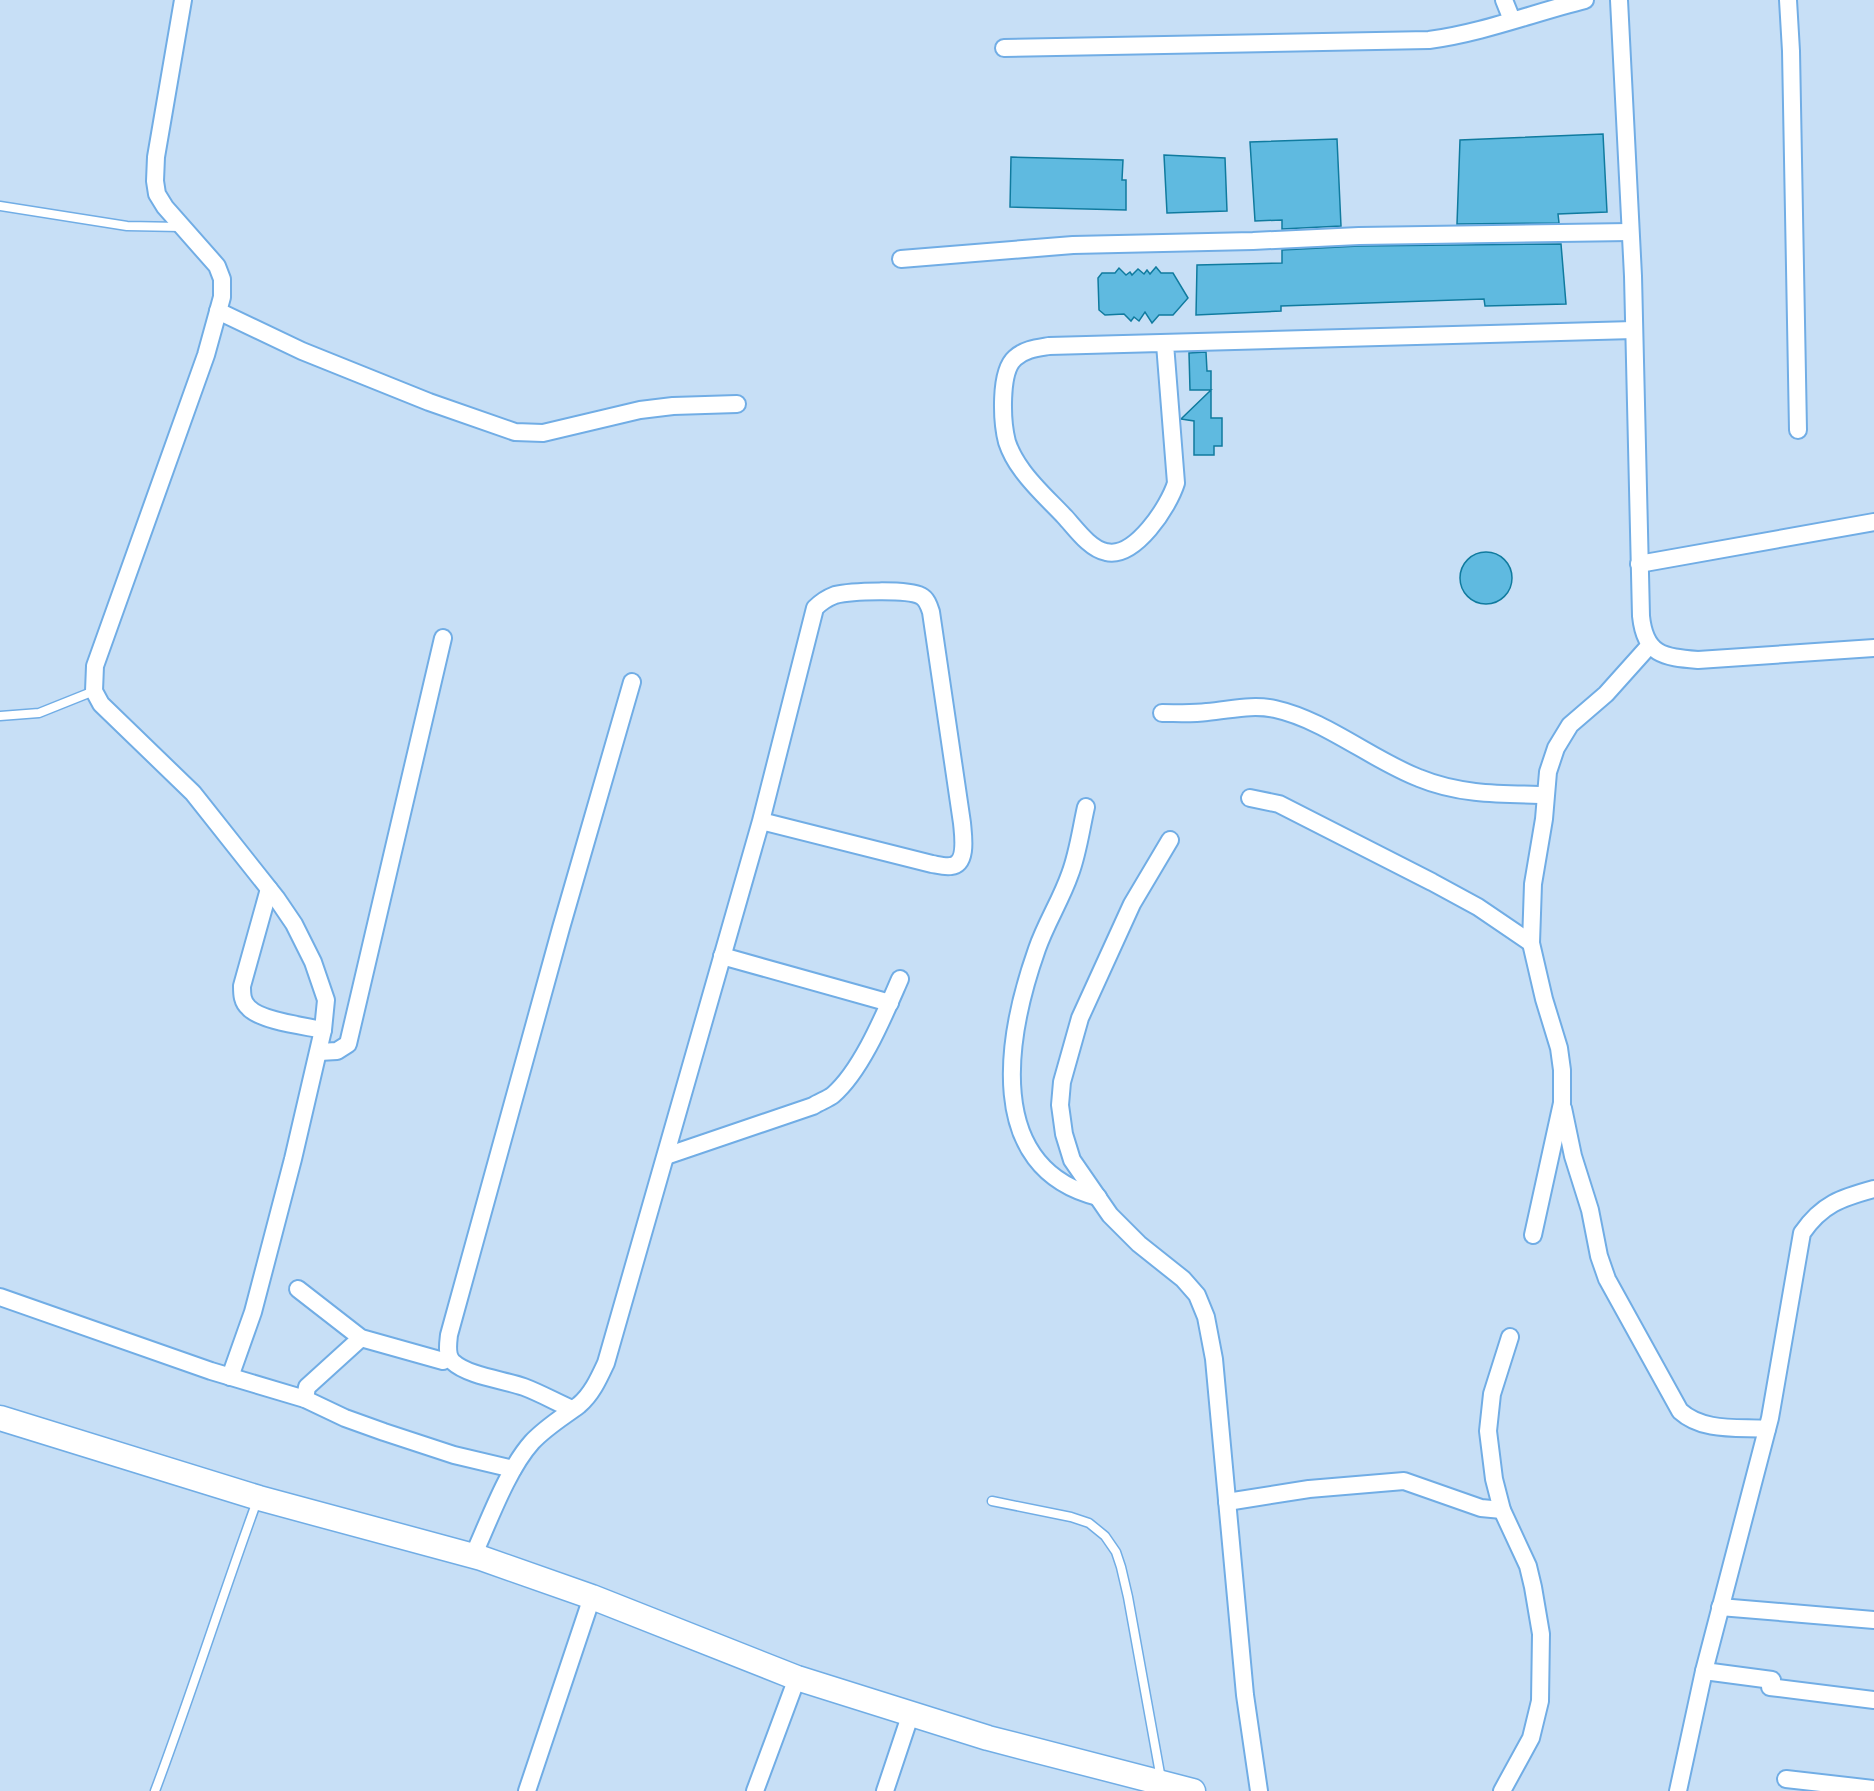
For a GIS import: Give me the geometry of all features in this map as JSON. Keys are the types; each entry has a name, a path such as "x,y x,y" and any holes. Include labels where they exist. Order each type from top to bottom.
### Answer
{"street":[{"path":"183,0 156,157 155,181 158,194 165,207 217,266 222,279 222,297 206,355 95,666 94,691 101,704 193,793 269,889 294,924 321,983 326,1000 324,1030 293,1159 253,1312 230,1377"},
{"path":"1504,0 1512,20"},
{"path":"1004,48 1428,40 1458,36 1585,0"},
{"path":"1619,0 1634,330 1642,631 1649,646 1676,658 1698,660 1874,648"},
{"path":"1788,0 1791,51 1798,430"},
{"path":"901,260 1073,245 1370,236 1630,232"},
{"path":"218,311 302,351 418,398 515,432 543,433 640,410 673,406 737,404"},
{"path":"1165,344 1176,483 1161,513 1136,542 1125,550 1106,552 1097,549 1072,525 1022,470 1011,451 1004,424 1004,386 1007,371 1014,359 1028,350 1049,346 1634,330"},
{"path":"1640,564 1874,522"},
{"path":"473,1556 513,1469 532,1442 580,1403 595,1386 606,1363 761,821 815,608 824,600 835,596 860,592 909,593 921,596 927,601 933,623 962,823 964,843 960,860 956,865 950,867 932,864 761,821"},
{"path":"319,1052 338,1051 348,1044 443,638"},
{"path":"1533,1235 1562,1103 1563,1070 1559,1048 1544,999 1531,943 1533,884 1544,819 1548,772 1556,748 1570,725 1605,694 1649,646"},
{"path":"572,1409 525,1388 453,1362 449,1356 448,1347 452,1324 554,950 632,682"},
{"path":"1162,713 1206,712 1240,707 1276,709 1303,718 1429,782 1451,789 1475,792 1545,795"},
{"path":"1250,798 1279,804 1432,882 1478,907 1531,943"},
{"path":"1086,807 1071,871 1038,948 1018,1017 1011,1084 1016,1119 1024,1140 1042,1167 1061,1184 1098,1197"},
{"path":"1170,840 1132,904 1080,1018 1062,1082 1060,1106 1064,1134 1072,1160 1110,1215 1139,1244 1183,1279 1197,1295 1206,1317 1214,1359 1245,1695 1259,1791"},
{"path":"269,889 242,986 243,1001 250,1010 264,1017 324,1030"},
{"path":"722,956 890,1003"},
{"path":"666,1156 813,1106 832,1096 849,1078 880,1025 900,979"},
{"path":"1562,1103 1574,1156 1590,1210 1599,1256 1607,1279 1680,1411 1695,1422 1709,1426 1767,1429"},
{"path":"1678,1791 1704,1671 1767,1429 1803,1233 1813,1218 1833,1203 1874,1189"},
{"path":"298,1289 361,1338 443,1362"},
{"path":"0,1297 230,1377 304,1399 345,1418 384,1432 454,1455 513,1469"},
{"path":"1502,1791 1531,1738 1540,1701 1540,1634 1528,1566 1502,1510 1494,1479 1488,1431 1492,1394 1510,1337"},
{"path":"304,1399 307,1388 361,1338"},
{"path":"0,1418 259,1498 473,1556 592,1597 797,1678 988,1737 1193,1791"},
{"path":"1227,1502 1309,1489 1404,1481 1481,1508 1502,1510"},
{"path":"527,1791 592,1597"},
{"path":"1720,1607 1874,1620"},
{"path":"1704,1671 1874,1700"},
{"path":"755,1791 797,1678"},
{"path":"885,1791 911,1713"},
{"path":"1786,1779 1874,1789"}],"lane":[{"path":"0,206 127,226 184,228"},
{"path":"0,716 39,713 94,691"},
{"path":"155,1791 259,1498"},
{"path":"992,1501 1071,1517 1089,1523 1105,1536 1116,1552 1128,1597 1162,1783"}],"building":[{"path":"1603,134 1607,212 1558,214 1559,223 1457,224 1460,140"},
{"path":"1337,139 1341,226 1282,229 1282,220 1255,221 1250,142"},
{"path":"1164,155 1225,158 1227,211 1167,213"},
{"path":"1011,157 1123,160 1122,180 1126,180 1126,210 1010,207"},
{"path":"1561,244 1566,304 1485,306 1484,299 1281,306 1281,311 1196,315 1197,265 1282,263 1282,250 1359,246"},
{"path":"1156,267 1161,273 1173,273 1188,298 1173,315 1159,315 1152,323 1145,312 1139,321 1134,317 1131,321 1124,314 1105,315 1099,310 1098,278 1102,273 1115,273 1119,268 1126,275 1130,272 1132,275 1138,269 1144,274 1147,270 1150,274"},
{"path":"1206,352 1207,371 1211,371 1211,390 1190,390 1189,353"},
{"path":"1211,390 1211,418 1222,418 1222,446 1214,446 1214,455 1194,455 1194,421 1181,419"},
{"path":"1486,552 1500,556 1508,564 1512,578 1508,592 1500,600 1486,604 1472,600 1464,592 1460,578 1464,564 1472,556"}]}
